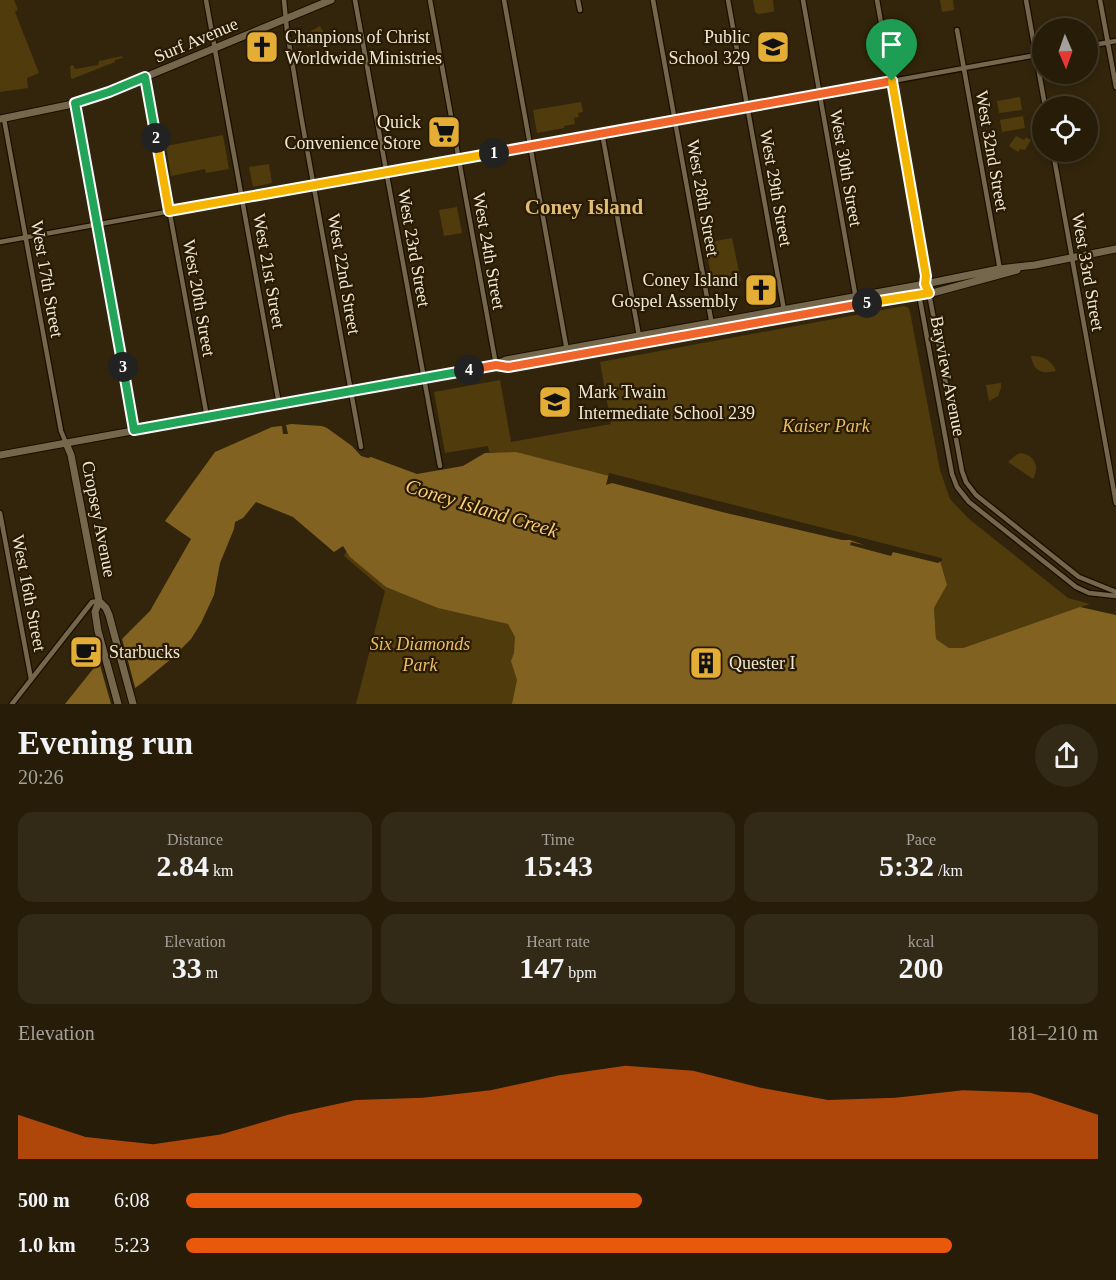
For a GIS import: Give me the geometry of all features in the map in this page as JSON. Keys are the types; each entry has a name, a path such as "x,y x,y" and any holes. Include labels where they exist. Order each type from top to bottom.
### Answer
{"main road":[{"name":"Surf Avenue","path":"2,119 75,103 109,92 331,0"},
{"path":"0,455 496,365 506,360 568,353 712,327 856,296 1000,272 1116,249"},
{"path":"568,353 639,336 712,327 929,293 1000,272"},
{"name":"Cropsey Avenue","path":"66,443 71,455 99,601 95,612 98,631 118,704"},
{"name":"Cropsey Avenue","path":"99,601 106,608 132,703"}],"street":[{"name":"West 21st Street","path":"206,0 279,404"},
{"name":"West 22nd Street","path":"284,0 297,95 361,447"},
{"name":"West 23rd Street","path":"355,0 440,466"},
{"name":"West 24th Street","path":"430,0 496,365"},
{"path":"504,0 568,353"},
{"path":"578,0 580,10"},
{"name":"West 28th Street","path":"653,0 712,327"},
{"name":"West 29th Street","path":"728,0 784,310"},
{"name":"West 30th Street","path":"802,0 857,305"},
{"path":"877,0 926,276 925,284"},
{"path":"1026,0 1032,33"},
{"path":"1100,0 1116,87"},
{"name":"West 32nd Street","path":"957,30 1000,272"},
{"path":"1098,44 1116,41"},
{"path":"0,242 1032,56"},
{"name":"West 20th Street","path":"145,77 207,417"},
{"path":"75,103 134,430"},
{"name":"West 17th Street","path":"2,119 58,417 66,443"},
{"path":"603,133 639,336"},
{"name":"West 33rd Street","path":"1055,162 1116,503"},
{"name":"Bayview Avenue","path":"925,284 929,293 962,471 966,482 976,495 1079,577 1116,594"},
{"name":"Bayview Avenue","path":"925,284 919,294 952,474 957,487 969,502 1076,588 1089,593 1116,594"},
{"name":"West 16th Street","path":"0,513 31,678"},
{"path":"12,704 92,602 99,601"}],"green space":[{"path":"0,0 14,0 18,10 15,12 39,73 27,78 28,88 0,92"},
{"path":"753,0 773,0 774,11 758,14 755,12"},
{"path":"940,0 953,0 954,10 942,12"},
{"path":"320,26 326,37 308,47 302,36"},
{"path":"122,56 123,58 115,62 71,78 70,66 73,65 75,69 98,65 99,61"},
{"path":"1020,97 1022,110 999,113 997,101"},
{"path":"581,102 583,112 578,113 579,117 574,118 575,124 537,133 533,110"},
{"path":"1023,116 1025,128 1002,132 1000,120"},
{"path":"223,135 229,169 206,173 205,169 171,176 166,146"},
{"path":"1016,136 1024,140 1026,137 1031,140 1025,150 1020,149 1018,152 1009,146"},
{"path":"269,164 272,183 253,187 249,167"},
{"path":"457,207 462,233 444,236 439,210"},
{"path":"732,238 741,281 713,286 705,243"},
{"name":"Kaiser Park","path":"904,306 909,308 910,312 940,470 950,499 969,519 1068,598 1090,604 963,648 949,648 936,639 934,608 947,585 454,468 463,466 485,453 501,452 489,452 488,446 445,453 434,392 500,380 511,442 611,424 600,362"},
{"path":"1031,356 1046,359 1056,371 1039,371 1034,366"},
{"path":"1001,383 998,396 989,401 986,385"},
{"path":"1021,453 1030,456 1035,462 1036,470 1033,479 1008,462"},
{"name":"Six Diamonds Park","path":"347,550 514,606 584,704 356,704 385,591 344,556"}],"water":[{"name":"Coney Island Creek","path":"286,425 322,426 352,446 361,456 371,457 417,474 463,466 485,453 516,452 940,561 947,585 934,608 936,639 949,648 963,648 1080,607 1116,615 1116,704 512,704 517,680 511,661 515,637 508,624 438,608 386,587 350,557 343,546 334,552 293,517 256,502 243,518 235,522 220,563 214,595 191,639 171,659 113,704 65,704 97,664 150,611 191,539 165,521 215,452 272,427 282,426 283,434 288,434"}],"pier":[{"path":"609,473 943,560 938,563 893,552 891,556 850,545 851,542 864,545 850,540 722,512 612,483 606,485"},
{"path":"121,635 136,691 118,704 111,704 98,658"}],"place":[{"name":"Chanpions of Christ Worldwide Ministries","path":"262,47"},
{"name":"Public School 329","path":"773,47"},
{"name":"Quick Convenience Store","path":"444,132"},
{"name":"Coney Island Gospel Assembly","path":"761,290"},
{"name":"Mark Twain Intermediate School 239","path":"555,402"},
{"name":"Starbucks","path":"86,652"},
{"name":"Quester I","path":"706,663"}],"district":[{"name":"Coney Island","path":"584,207"}],"route":[{"path":"145,77 169,211 892,81 926,276 925,284 929,293 508,367 496,365 134,430 75,103 145,77"}]}
